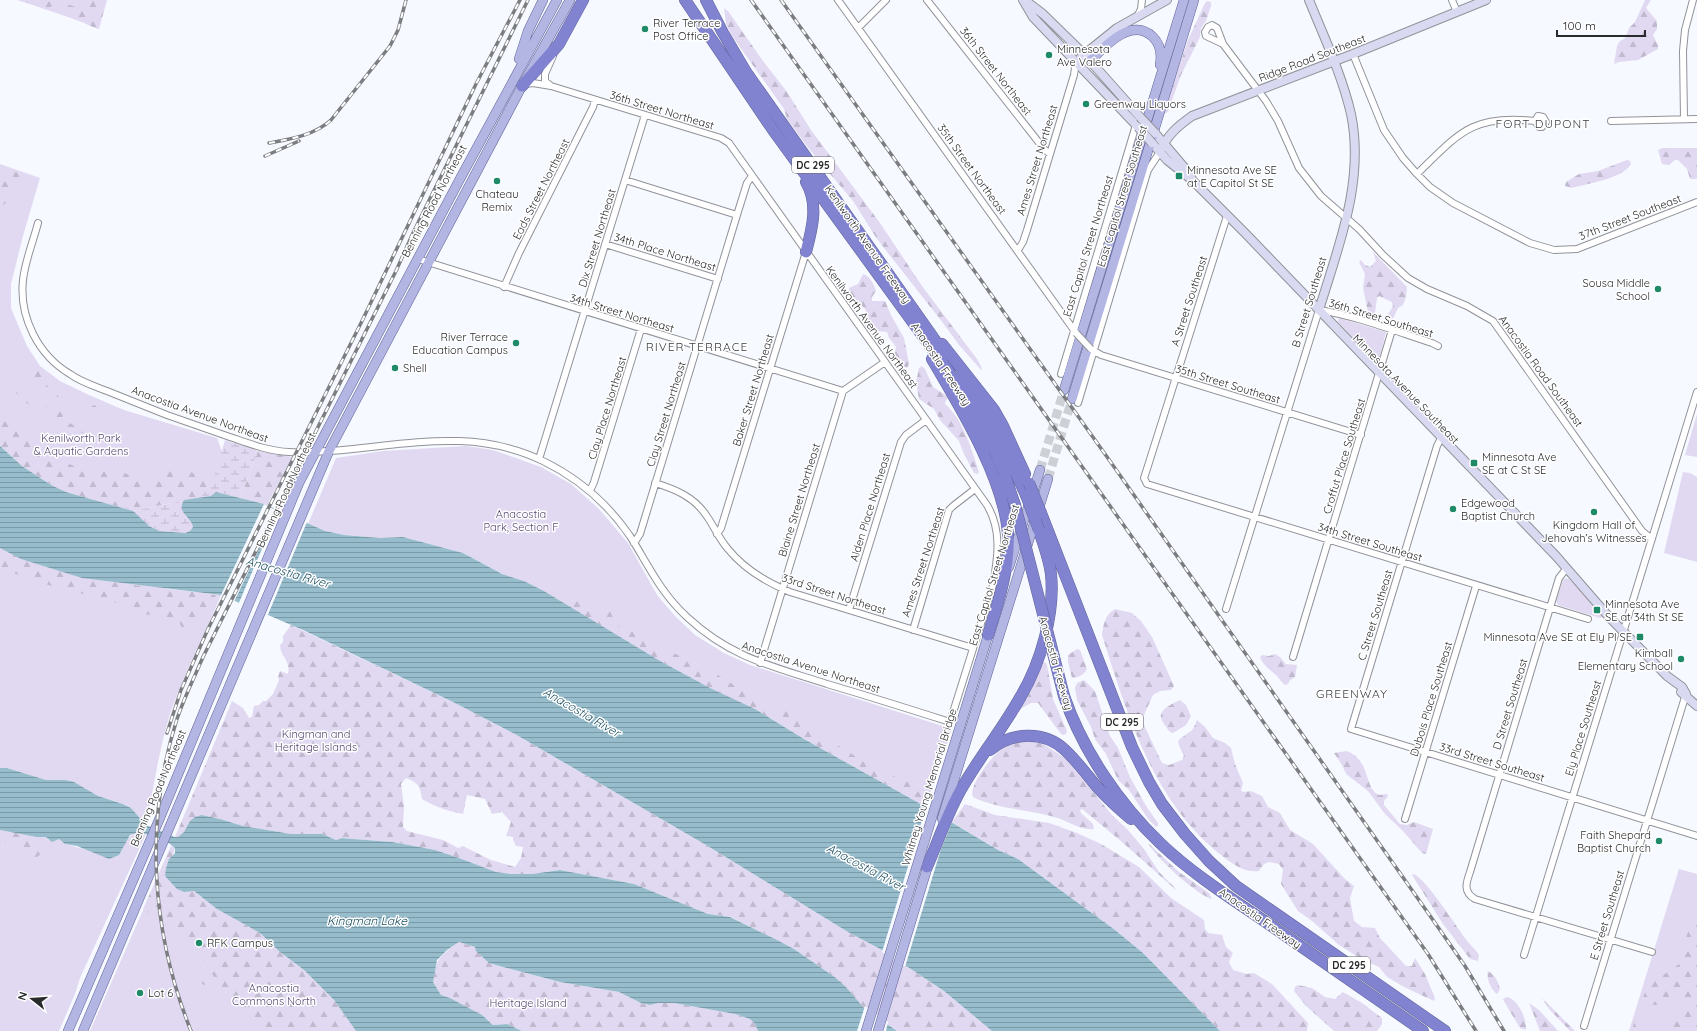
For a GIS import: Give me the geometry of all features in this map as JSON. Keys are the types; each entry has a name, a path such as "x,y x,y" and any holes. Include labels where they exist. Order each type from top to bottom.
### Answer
{"highway":[{"path":"522,86 559,44 583,0"},
{"path":"677,0 735,74"},
{"name":"Kenilworth Avenue Freeway","path":"685,0 788,151 890,290"},
{"name":"Kenilworth Avenue Freeway","path":"706,0 746,72 926,326"},
{"path":"788,151 809,187 813,205 812,228 806,252"},
{"path":"890,290 960,407 982,450 999,492 1005,514 1008,534 1008,553 1000,593 988,635"},
{"name":"Anacostia Freeway","path":"890,290 963,394 995,451 1015,505 1064,696 1080,733 1104,776 1129,810 1158,841 1209,883 1423,1031"},
{"path":"926,326 990,420 1000,439 1026,495 1046,554 1050,573 1050,607 1045,633 1035,666 1024,691 980,759 954,803 927,866"},
{"name":"Anacostia Freeway","path":"926,326 956,360 994,410 1009,438 1041,513 1132,747 1149,782 1169,814 1193,844 1227,878 1253,899 1444,1031"},
{"path":"980,759 997,745 1016,737 1032,736 1053,741 1069,753 1111,802 1158,841"}],"main road":[{"path":"509,87 528,32 543,0"},
{"name":"Benning Road Northeast","path":"68,1031 159,820 233,639 299,484 509,87 557,0"},
{"name":"Benning Road Northeast","path":"83,1031 312,488 329,451 522,86 570,0"},
{"name":"Minnesota Avenue Southeast","path":"1024,0 1044,14 1087,58 1164,142 1189,173 1192,180"},
{"name":"Minnesota Avenue Southeast","path":"1024,0 1033,17 1160,152 1192,180 1227,216 1563,566 1608,617 1624,631 1667,676 1668,680 1678,690 1686,694 1697,706"},
{"path":"1082,68 1087,58 1109,33 1167,0"},
{"name":"East Capitol Street Northeast","path":"1064,390 1184,0"},
{"name":"East Capitol Street Southeast","path":"1075,401 1194,0"},
{"path":"1182,41 1198,0"},
{"name":"B Street Southeast","path":"1310,0 1334,61 1350,110 1354,140 1354,181 1346,218 1318,311"},
{"name":"Ridge Road Southeast","path":"1160,152 1164,142 1181,124 1192,116 1353,54 1486,0"},
{"path":"1076,62 1087,58 1110,41 1128,31 1140,30 1150,35 1157,42 1161,52 1157,84 1150,111"},
{"name":"East Capitol Street Northeast","path":"972,687 1040,470"},
{"name":"Whitney Young Memorial Bridge","path":"878,1031 927,866 1048,479"},
{"name":"Whitney Young Memorial Bridge","path":"866,1031 972,687"}],"street":[{"name":"35th Street Northeast","path":"838,0 1018,250 1075,332 1092,350"},
{"path":"858,28 886,0"},
{"name":"36th Street Northeast","path":"927,0 1044,149 1050,154"},
{"path":"1137,18 1141,9 1142,0"},
{"path":"1452,0 1456,12"},
{"path":"1684,120 1683,51 1685,30 1693,0"},
{"path":"551,86 545,81 545,74 559,44"},
{"name":"Anacostia Road Southeast","path":"1223,44 1259,90 1278,121 1294,158 1321,196 1368,238 1383,256 1406,276 1427,289 1467,306 1493,321 1642,531 1652,539"},
{"name":"37th Street Southeast","path":"1353,54 1384,130 1403,158 1417,174 1436,192 1459,207 1530,243 1554,250 1569,250 1585,246 1697,202"},
{"name":"Ames Street Northeast","path":"1018,250 1023,242 1074,75 1076,62"},
{"path":"1074,75 1082,68"},
{"name":"36th Street Northeast","path":"522,86 533,83 551,86 723,139 730,145 752,176"},
{"name":"Eads Street Northeast","path":"504,287 519,253 590,113 595,100"},
{"name":"Dix Street Northeast","path":"539,459 645,115"},
{"path":"1417,174 1457,136 1477,125 1491,120 1504,119 1535,122"},
{"path":"1611,121 1697,119"},
{"name":"East Capitol Street Northeast","path":"1061,374 1137,126"},
{"name":"East Capitol Street Southeast","path":"1075,401 1148,170 1160,152"},
{"name":"Clay Street Northeast","path":"634,543 640,534 737,215 748,183 752,176"},
{"name":"Kenilworth Avenue Northeast","path":"752,176 975,489"},
{"path":"625,180 737,215"},
{"name":"A Street Southeast","path":"1147,484 1144,478 1227,216"},
{"name":"Anacostia Avenue Northeast","path":"38,224 24,276 24,304 28,323 37,341 46,354 59,367 79,380 181,420 264,449 287,452 315,452 433,440 461,440 497,445 539,459 565,473 590,491 612,513 634,543 659,585 686,616 724,646 760,663 950,722"},
{"name":"34th Place Northeast","path":"606,244 718,279"},
{"name":"Baker Street Northeast","path":"717,534 721,528 806,252"},
{"name":"34th Street Northeast","path":"418,259 428,264 843,391"},
{"name":"36th Street Southeast","path":"1318,311 1336,313 1432,342 1438,346"},
{"name":"B Street Southeast","path":"1226,609 1318,311"},
{"name":"Clay Place Northeast","path":"590,491 641,329"},
{"name":"Croffut Place Southeast","path":"1293,657 1392,330"},
{"name":"35th Street Southeast","path":"1092,350 1175,378 1361,435"},
{"path":"843,391 885,362"},
{"name":"Blaine Street Northeast","path":"760,663 843,391"},
{"name":"Ely Place Southeast","path":"1524,955 1697,392"},
{"name":"Alden Place Northeast","path":"849,610 901,442 906,435 926,420"},
{"name":"C Street Southeast","path":"1351,729 1440,439"},
{"name":"33rd Street Northeast","path":"656,484 672,488 691,500 705,514 732,555 748,569 766,581 783,589 973,648"},
{"name":"34th Street Southeast","path":"1147,484 1476,586 1588,619"},
{"name":"Ames Street Northeast","path":"912,630 949,510 975,489"},
{"name":"East Capitol Street Northeast","path":"950,722 992,585 998,549 995,520 987,505 975,489"},
{"name":"D Street Southeast","path":"1535,917 1475,899 1468,893 1466,886 1563,566"},
{"name":"Dubois Place Southeast","path":"1405,819 1476,586"},
{"name":"E Street Southeast","path":"1584,1026 1686,694"},
{"name":"33rd Street Southeast","path":"1351,729 1697,836"},
{"path":"1535,917 1652,952"}],"green space":[{"path":"17,0 59,0 49,8"},
{"path":"18,0 105,0 97,27"},
{"path":"93,0 107,0 99,29 61,12 62,3 73,6 89,7"},
{"path":"1645,0 1651,0 1646,8 1657,21 1657,29 1653,35 1658,45 1658,49 1638,60 1614,64 1617,46 1619,42 1625,38 1629,28 1635,22"},
{"path":"1207,1 1211,2 1211,6 1206,21 1201,28 1200,37 1181,75 1168,112 1163,114 1188,40"},
{"path":"724,8 728,11 787,92 811,130 880,223 922,286 977,359 982,371 959,345 877,239 853,201 809,149 787,119 784,109 732,36 726,24"},
{"path":"1662,148 1697,148 1697,179 1690,179 1687,169 1678,160 1675,160 1669,165 1662,164 1658,150"},
{"path":"1627,160 1630,161 1631,164 1627,169 1613,177 1572,188 1565,186 1566,182 1579,174 1598,171"},
{"name":"Kenilworth Park & Aquatic Gardens","path":"0,164 40,178 11,284 11,308 27,346 40,366 60,381 124,410 217,438 226,463 216,492 181,504 0,446"},
{"path":"0,166 22,174 14,193 8,201 0,207"},
{"path":"1373,252 1407,287 1403,305 1398,308 1393,319 1389,319 1387,316 1393,306 1392,302 1379,296 1377,298 1375,313 1372,315 1368,312 1363,288 1365,274 1359,262 1361,260 1365,265 1370,267 1376,261"},
{"path":"863,274 870,278 876,291 872,297 872,301 885,301 904,338 909,364 907,368 900,361 889,357 889,354 895,352 896,347 889,338 887,332 877,331 868,327 866,310 849,293 849,288 858,284"},
{"path":"1339,318 1386,332 1379,360 1374,360 1338,322"},
{"path":"34,363 38,365 38,370 46,384 58,396 60,401 57,402 31,382 26,382 21,389 22,391 57,413 59,413 63,405 65,405 62,420 81,428 83,427 92,406 96,405 97,409 87,434 69,429 55,422 27,403 13,389 11,384"},
{"path":"922,366 925,369 933,387 947,396 948,398 945,404 962,426 979,472 977,474 974,473 959,441 940,420 934,409 919,399 916,382 919,368"},
{"path":"0,406 17,429 52,459 72,465 82,471 100,468 109,472 121,471 131,476 148,480 166,472 183,470 196,474 214,488 201,497 133,511 66,492 51,485 22,466 0,446"},
{"path":"1697,414 1697,457 1685,455"},
{"path":"225,440 258,451 240,498 216,492 190,531 185,533 159,531 149,526 123,506 133,511 201,497 213,481"},
{"name":"Anacostia Park, Section F","path":"466,446 493,450 541,467 571,484 599,509 628,543 657,595 675,616 695,635 724,653 750,665 952,729 926,807 755,709 710,688 660,661 544,591 524,581 502,574 463,553 403,537 380,538 344,535 325,531 308,524 336,458 383,451"},
{"path":"258,451 293,457 267,505 240,498"},
{"path":"1683,472 1690,473 1697,477 1697,562 1664,553"},
{"path":"0,548 21,559 168,589 221,595 182,681 171,711 160,753 146,825 131,808 124,804 98,796 65,780 46,780 7,768 0,768"},
{"path":"0,548 25,560 78,576 133,585 216,595 204,620 198,624 182,628 178,620 139,613 114,602 41,583 2,569 0,568"},
{"path":"1565,578 1569,579 1601,612 1603,617 1600,618 1558,605 1556,601"},
{"path":"572,599 586,606 610,611 617,626 631,630 643,636 656,646 678,655 700,671 718,675 742,690 747,697 762,702 771,709 786,709 793,718 812,732 820,734 855,756 872,763 882,771 906,782 910,778 913,779 918,789 930,795 926,807 804,739 755,709 710,688 660,661 560,601"},
{"path":"1115,609 1132,613 1141,621 1152,637 1174,686 1171,690 1160,691 1153,695 1144,715 1144,725 1162,763 1169,765 1182,760 1184,755 1178,743 1179,740 1194,728 1197,720 1205,727 1213,738 1225,743 1231,748 1235,764 1243,783 1241,790 1243,792 1251,791 1262,796 1268,807 1280,813 1290,830 1313,844 1345,879 1354,886 1350,898 1354,921 1362,927 1375,928 1380,938 1406,966 1412,966 1415,958 1425,974 1435,998 1434,1001 1387,977 1379,967 1363,960 1339,945 1312,921 1298,911 1281,884 1283,870 1279,864 1269,862 1264,864 1259,871 1248,871 1230,862 1197,834 1177,809 1160,783 1145,755 1122,695 1102,635 1107,617"},
{"name":"Kingman and Heritage Islands","path":"291,625 455,703 515,734 706,845 848,932 882,950 944,991 992,1031 897,1031 864,1008 836,978 794,949 731,917 708,914 634,884 560,870 532,874 496,872 435,850 392,842 342,838 336,840 322,834 291,834 243,826 202,815 187,827 178,837 175,837 232,701 243,708 249,718 252,717 254,706 266,701 273,694 279,680 278,677 280,671 288,674 288,665 280,649 280,645 283,642 283,636","holes":["406,778 418,785 422,799 452,812 463,814 467,795 485,799 492,814 502,812 511,822 506,836 513,837 516,846 523,847 521,858 515,867 491,860 463,846 458,848 443,840 407,831 403,827 404,807 401,784"]},
{"path":"1077,649 1080,650 1087,669 1085,673 1072,678 1068,655"},
{"path":"1275,654 1286,664 1297,665 1295,677 1290,680 1288,684 1285,685 1265,665 1260,657 1262,655 1269,656"},
{"path":"1041,661 1047,665 1053,699 1067,731 1066,734 1063,735 1038,703 1031,703 1017,711 1027,697"},
{"path":"1084,680 1095,691 1110,736 1118,748 1130,777 1146,806 1158,823 1158,826 1156,827 1148,819 1129,790 1118,780 1106,754 1095,739 1091,727 1077,700 1075,688 1077,683"},
{"path":"1180,700 1186,705 1191,716 1186,725 1173,733 1170,732 1163,723 1161,715 1165,709"},
{"path":"1024,740 1040,742 1065,758 1112,815 1128,830 1144,849 1159,872 1176,890 1082,809 1080,810 1081,813 1093,824 1094,829 1085,829 1048,815 1004,807 973,797 972,792 977,779 992,759 1006,747"},
{"path":"1347,751 1360,761 1374,791 1379,795 1387,794 1388,796 1384,801 1384,805 1400,824 1407,825 1414,822 1433,829 1426,854 1422,853 1402,830 1385,814 1368,791 1346,774 1334,753"},
{"path":"965,804 995,815 1049,823 1077,833 1101,844 1139,867 1171,898 1204,920 1205,929 1208,933 1222,935 1226,947 1233,953 1229,962 1233,970 1247,974 1254,973 1272,984 1308,1023 1307,1031 1220,1031 1143,953 1115,930 1018,859 998,850 952,822"},
{"path":"0,830 46,837 49,840 59,839 65,844 92,851 128,839 133,833 146,834 80,978 75,994 59,1031 0,1031"},
{"path":"0,830 37,837 46,837 41,854 37,857 26,855 0,839"},
{"path":"1148,843 1179,872 1209,893 1212,899 1197,891 1177,875 1159,858"},
{"name":"RFK Campus","path":"172,844 166,868 356,1031 90,1031"},
{"name":"Anacostia Commons North","path":"172,844 175,848 166,868 184,892 194,891 217,909 260,933 280,952 304,970 334,1000 356,1031 258,1031 254,1028 217,981 186,937 143,909"},
{"path":"1679,869 1697,874 1697,1031 1629,1031"},
{"path":"1414,874 1426,885 1479,955 1478,961 1470,959 1443,924 1412,875"},
{"path":"1697,920 1697,1031 1664,1031 1677,1016 1693,1007 1694,1002 1688,999 1662,1005 1643,1005 1642,1001 1647,986 1678,965 1683,954 1688,932"},
{"name":"Heritage Island","path":"459,942 475,947 489,963 560,982 619,992 641,1003 650,1005 658,1003 674,1003 735,1014 750,1019 755,1024 758,1031 522,1031 507,1024 493,1025 482,1015 450,998 441,995 433,982 435,968 440,958"},
{"path":"195,964 200,966 204,971 201,975 205,974 210,977 212,982 204,985 201,983 193,973 195,971 191,968"},
{"path":"1488,971 1494,976 1498,983 1500,989 1497,994 1490,984"},
{"path":"1298,985 1312,988 1325,997 1335,999 1343,992 1362,1003 1382,1018 1382,1024 1377,1031 1334,1031 1306,1006 1294,991 1295,987"},
{"path":"1507,997 1515,1001 1521,1010 1525,1020 1526,1030 1520,1028 1505,1003 1503,999"},
{"path":"1542,998 1575,1031 1570,1031 1550,1010"},
{"path":"1529,1003 1539,1010 1558,1031 1540,1031"},
{"path":"1639,1015 1644,1023 1646,1031 1632,1031 1635,1018"}],"water":[{"name":"Anacostia River","path":"0,446 22,466 51,485 66,492 133,511 149,526 159,531 185,533 190,531 193,527 182,508 184,500 211,496 216,492 264,504 325,531 344,535 380,538 403,537 463,553 502,574 524,581 544,591 660,661 710,688 755,709 804,739 926,807 998,850 1018,859 1115,930 1143,953 1220,1031 992,1031 944,991 882,950 848,932 706,845 515,734 455,703 303,630 221,595 82,578 21,559 0,548"},
{"name":"Kingman Lake","path":"0,768 7,768 46,780 65,780 74,782 98,796 131,808 146,825 175,837 178,837 184,832 190,821 195,817 202,815 243,826 291,834 322,834 336,840 342,838 392,842 435,850 496,872 532,874 560,870 634,884 708,914 730,917 794,949 836,978 864,1008 897,1031 758,1031 755,1024 750,1019 735,1014 674,1003 658,1003 650,1005 641,1003 619,992 560,982 489,963 476,951 475,947 459,942 447,950 437,960 433,982 441,995 450,998 482,1015 493,1025 507,1024 522,1031 356,1031 334,1000 304,970 280,952 260,933 217,909 194,891 184,892 177,889 165,876 169,859 175,853 175,848 166,842 147,834 140,833 130,835 119,855 109,859 77,846 65,844 59,839 52,842 46,837 37,837 0,830"}],"pier":[{"path":"264,504 277,511 234,602 221,595"},
{"path":"279,509 307,522 267,617 238,605"},
{"path":"926,807 952,822 941,849 905,967 882,952"},
{"path":"865,1006 888,1022 886,1031 857,1031"}],"tunnel":[{"path":"1040,470 1064,390"},
{"path":"1048,479 1072,399"}],"railway":[{"path":"269,143 310,133 331,120 390,46 398,30 406,0"},
{"path":"167,733 181,690 208,629 362,321 476,84 520,0"},
{"path":"191,1031 167,955 160,915 157,876 156,837 160,797 166,758 177,719 203,657 396,271 413,233 528,0"},
{"path":"751,0 1428,954 1476,1031"},
{"path":"781,0 1105,454 1433,920 1465,966 1504,1031"},
{"path":"265,156 299,141"}],"place":[{"name":"River Terrace Post Office","path":"645,29"},
{"name":"Minnesota Ave Valero","path":"1049,55"},
{"name":"Greenway Liquors","path":"1086,104"},
{"name":"Minnesota Ave SE at E Capitol St SE","path":"1179,176"},
{"name":"Chateau Remix","path":"497,181"},
{"name":"Sousa Middle School","path":"1658,289"},
{"name":"River Terrace Education Campus","path":"516,343"},
{"name":"Shell","path":"395,368"},
{"name":"Minnesota Ave SE at C St SE","path":"1474,463"},
{"name":"Edgewood Baptist Church","path":"1453,509"},
{"name":"Kingdom Hall of Jehovah’s Witnesses","path":"1594,512"},
{"name":"Minnesota Ave SE at 34th St SE","path":"1597,610"},
{"name":"Minnesota Ave SE at Ely Pl SE","path":"1640,637"},
{"name":"Kimball Elementary School","path":"1681,659"},
{"name":"Faith Shepard Baptist Church","path":"1659,841"},
{"name":"RFK Campus","path":"199,943"},
{"name":"Lot 6","path":"140,993"}],"district":[{"name":"FORT DUPONT","path":"1543,123"},
{"name":"RIVER TERRACE","path":"697,346"},
{"name":"GREENWAY","path":"1352,693"}]}
